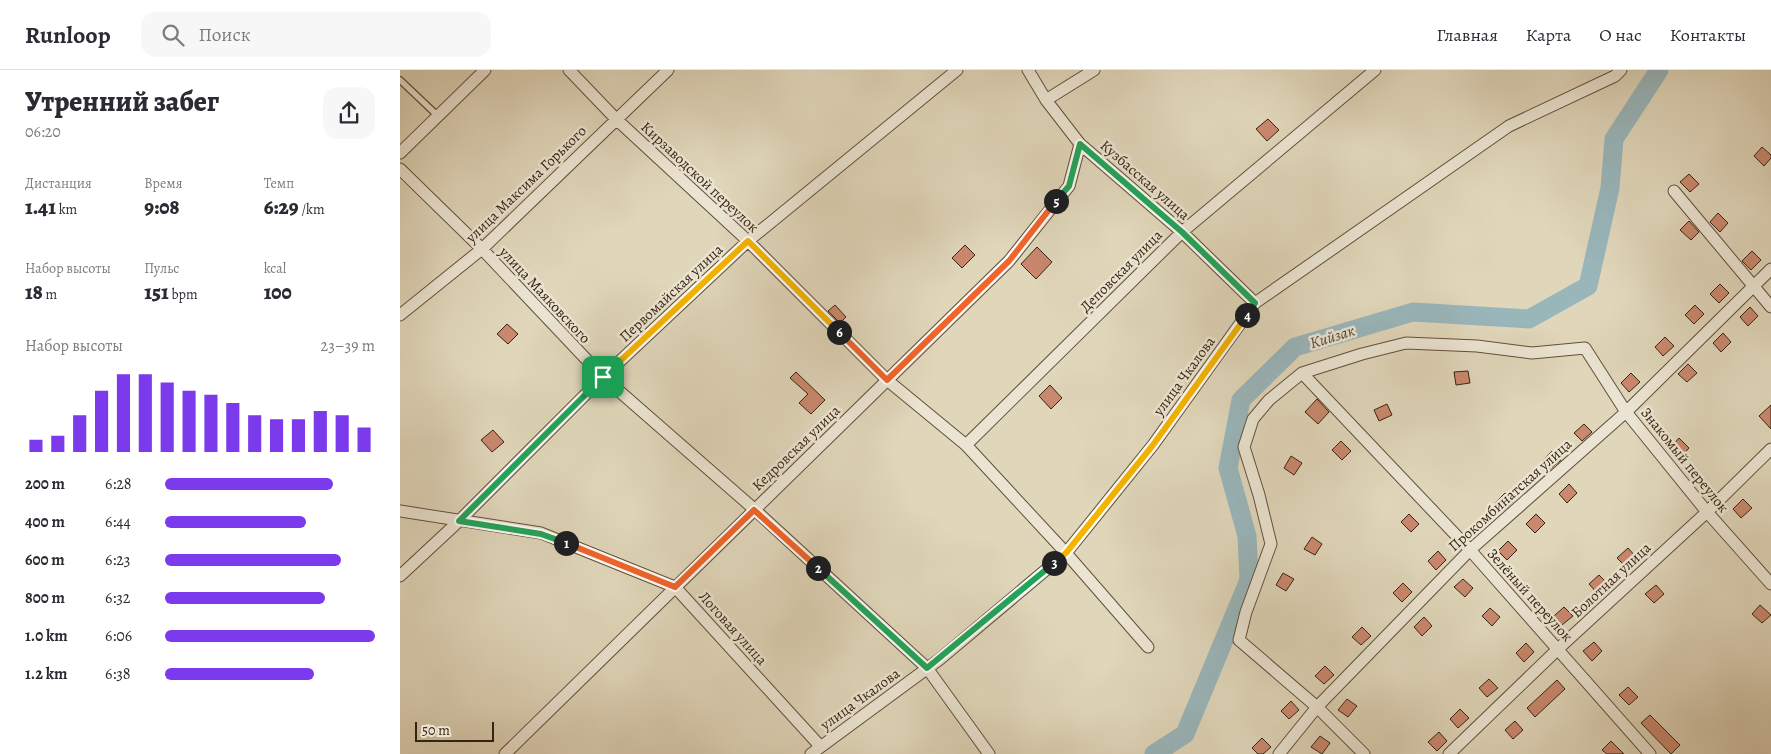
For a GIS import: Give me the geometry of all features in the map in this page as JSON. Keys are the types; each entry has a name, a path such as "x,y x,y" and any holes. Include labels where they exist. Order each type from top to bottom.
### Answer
{"street":[{"path":"400,153 486,70"},
{"name":"Кирзаводской переулок","path":"569,70 616,120 748,241 887,380 966,445 1066,553 1148,647"},
{"name":"улица Максима Горького","path":"400,314 482,249 668,70"},
{"name":"Первомайская улица","path":"400,576 459,521 603,377 748,241 957,70"},
{"name":"Кузбасская улица","path":"1028,70 1046,100 1080,144 1182,232 1255,303"},
{"path":"1046,100 1094,70"},
{"name":"Деповская улица","path":"966,445 1182,232 1375,70"},
{"name":"улица Чкалова","path":"811,754 927,668 1066,553 1153,445 1255,303 1509,126 1616,76 1621,70"},
{"name":"Кедровская улица","path":"505,754 1009,261 1069,186 1080,144"},
{"name":"улица Маяковского","path":"400,169 482,249 603,377 754,510 927,668 989,754"},
{"path":"1674,191 1771,307"},
{"name":"Прокомбинатская улица","path":"1279,754 1317,707 1470,550 1626,412 1771,269"},
{"name":"Знакомый переулок","path":"1302,373 1406,342 1477,346 1532,353 1586,348 1626,412 1707,512 1771,584"},
{"path":"1302,373 1269,400 1253,419 1244,447 1259,495 1271,544 1246,612 1239,640 1317,707 1364,754"},
{"name":"Зелёный переулок","path":"1302,373 1470,550 1650,754"},
{"name":"Болотная улица","path":"1449,754 1558,649 1707,512 1771,450"},
{"name":"Логовая улица","path":"400,512 541,534 675,587 820,746"}],"lane":[{"path":"400,80 438,116"}],"building":[{"path":"1268,119 1279,130 1267,141 1256,129"},
{"path":"1762,147 1771,155 1771,158 1764,166 1754,156"},
{"path":"1689,174 1699,184 1690,192 1680,182"},
{"path":"1718,213 1728,223 1720,232 1710,222"},
{"path":"1689,221 1699,232 1691,240 1680,230"},
{"path":"965,245 975,255 962,268 952,258"},
{"path":"1037,247 1052,262 1036,279 1021,264"},
{"path":"1752,251 1761,260 1751,270 1742,261"},
{"path":"1720,284 1729,293 1719,303 1710,294"},
{"path":"835,305 846,317 840,323 828,311"},
{"path":"1695,305 1704,314 1694,324 1685,315"},
{"path":"1750,307 1758,316 1748,326 1740,317"},
{"path":"507,324 518,334 508,344 497,334"},
{"path":"1723,333 1731,342 1721,352 1713,343"},
{"path":"1665,337 1674,346 1663,356 1655,347"},
{"path":"1688,364 1697,373 1687,382 1678,374"},
{"path":"1468,371 1470,383 1456,385 1454,372"},
{"path":"796,372 825,400 811,414 799,403 808,394 790,378"},
{"path":"1631,373 1640,382 1629,392 1621,383"},
{"path":"1050,385 1062,398 1051,409 1039,396"},
{"path":"1317,399 1329,412 1318,424 1305,412"},
{"path":"1387,404 1392,415 1379,421 1374,410"},
{"path":"1771,405 1771,429 1759,416"},
{"path":"1584,424 1592,432 1582,441 1574,433"},
{"path":"493,430 504,442 492,452 481,440"},
{"path":"1679,438 1689,448 1681,457 1671,447"},
{"path":"1341,441 1351,451 1342,460 1332,450"},
{"path":"1552,451 1561,460 1550,469 1542,461"},
{"path":"1291,456 1302,463 1294,475 1284,468"},
{"path":"1569,484 1577,493 1567,503 1559,494"},
{"path":"1505,493 1513,502 1503,511 1495,503"},
{"path":"1743,499 1752,508 1741,518 1733,509"},
{"path":"1409,514 1419,524 1411,532 1401,522"},
{"path":"1536,514 1545,523 1535,533 1526,524"},
{"path":"1312,537 1322,544 1315,555 1304,549"},
{"path":"1508,541 1517,550 1507,560 1498,551"},
{"path":"1628,548 1636,557 1626,567 1617,558"},
{"path":"1438,551 1446,560 1436,570 1428,561"},
{"path":"1283,573 1294,579 1286,591 1276,585"},
{"path":"1599,575 1608,584 1597,593 1589,584"},
{"path":"1463,579 1473,588 1465,597 1454,587"},
{"path":"1403,583 1412,592 1402,602 1393,593"},
{"path":"1656,585 1664,594 1654,603 1645,594"},
{"path":"1760,605 1771,615 1762,623 1752,614"},
{"path":"1564,607 1573,616 1562,625 1554,616"},
{"path":"1490,608 1500,617 1492,626 1482,616"},
{"path":"1424,617 1432,626 1422,636 1414,627"},
{"path":"1362,627 1371,636 1361,645 1352,637"},
{"path":"1594,642 1602,651 1592,661 1583,651"},
{"path":"1526,643 1534,652 1524,662 1516,653"},
{"path":"1325,666 1334,675 1324,684 1315,676"},
{"path":"1489,679 1498,688 1487,697 1479,688"},
{"path":"1557,680 1565,689 1535,717 1527,708"},
{"path":"1628,687 1638,697 1629,705 1619,695"},
{"path":"1347,699 1357,706 1348,717 1338,710"},
{"path":"1291,701 1299,710 1289,719 1281,711"},
{"path":"1460,709 1469,718 1458,728 1450,719"},
{"path":"1650,715 1680,745 1671,754 1641,723"},
{"path":"1515,721 1523,730 1513,739 1505,730"},
{"path":"1439,732 1447,741 1437,751 1428,742"},
{"path":"1320,736 1330,743 1322,754 1311,747"},
{"path":"1262,738 1271,747 1263,754 1258,754 1252,748"},
{"path":"1611,741 1624,754 1607,754 1602,750"}],"waterway":[{"name":"Кийзак","path":"1154,754 1185,734 1249,580 1247,536 1228,468 1241,400 1295,347 1413,312 1529,319 1588,286 1610,188 1614,139 1659,70"}],"route":[{"path":"1080,144 1182,232 1255,303 1153,445 1066,553 927,668 754,510 675,587 541,534 459,521 603,377 748,241 887,380 1009,261 1069,186 1080,144"}]}
